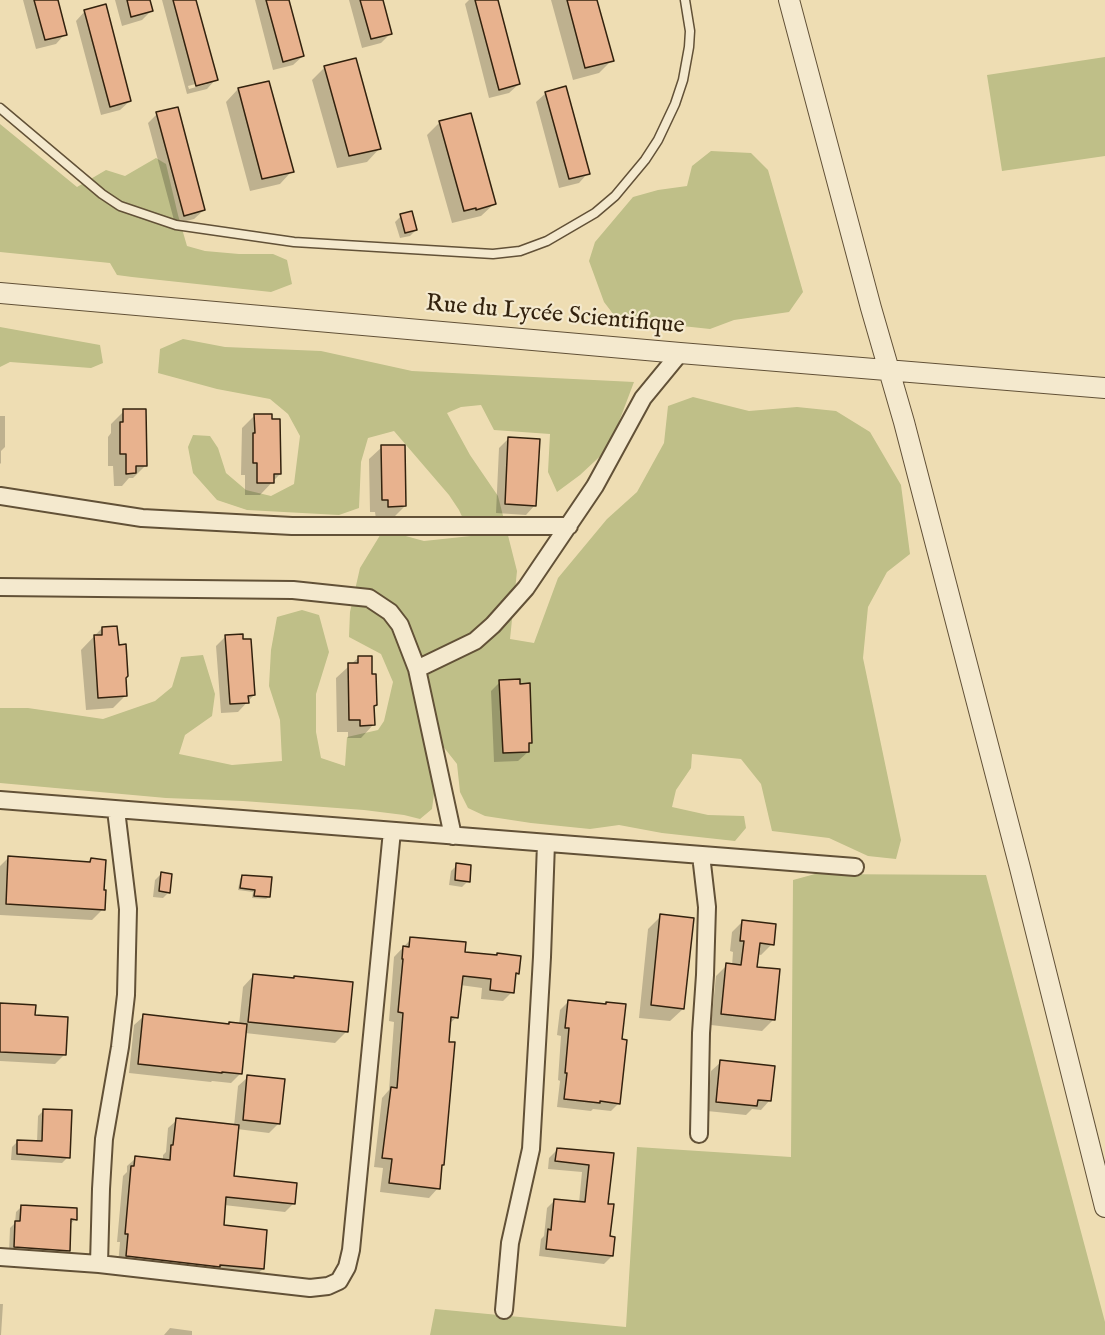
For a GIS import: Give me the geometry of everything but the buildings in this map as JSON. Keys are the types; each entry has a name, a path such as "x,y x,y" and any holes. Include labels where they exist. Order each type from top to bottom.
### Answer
{"street":[{"path":"789,0 904,422 1104,1199"},
{"name":"Rue du Lycée Scientifique","path":"0,293 1105,388"},
{"path":"417,669 475,641 493,625 526,588 600,478 643,398 680,353"},
{"path":"0,496 142,518 292,526 569,526"},
{"path":"0,587 293,590 369,598 390,612 400,625 417,669 453,836"},
{"path":"0,800 855,867"},
{"path":"99,1264 104,1138 120,1047 127,985 128,909 116,810"},
{"path":"0,1257 99,1264 310,1288 328,1286 339,1281 347,1267 351,1250 392,831"},
{"path":"504,1310 510,1243 531,1149 546,843"},
{"path":"699,1134 707,907 701,855"}],"lane":[{"path":"0,108 102,194 120,206 176,225 294,242 493,254 520,251 547,241 595,213 615,196 652,150 675,104 683,80 690,31 685,0"}],"green space":[{"path":"1105,57 1105,156 1002,171 987,75"},
{"path":"0,124 77,187 106,170 125,176 156,158 166,164 187,246 205,251 273,254 287,260 292,284 271,292 132,277 117,275 110,263 0,252"},
{"path":"711,151 751,153 768,170 803,292 789,312 734,320 710,329 617,319 604,302 589,261 595,242 633,197 658,190 687,186 692,166"},
{"path":"0,327 100,345 103,363 91,368 10,362 0,367"},
{"path":"183,339 225,347 321,351 412,371 634,382 609,448 580,475 557,492 548,472 550,434 494,430 481,405 461,407 447,413 470,455 498,496 517,571 510,639 534,643 558,578 607,519 637,492 664,443 668,406 693,397 749,411 797,407 836,411 870,432 901,485 910,554 887,572 868,607 863,658 901,840 896,859 868,856 829,838 772,831 761,784 741,759 692,754 691,768 676,790 672,807 708,815 744,816 746,828 735,841 662,833 619,825 590,829 485,816 468,808 460,792 457,764 442,745 428,753 435,786 432,809 420,819 364,810 166,798 0,783 0,708 28,708 103,719 155,701 172,687 181,657 203,655 215,694 212,716 185,735 179,754 232,765 282,761 280,720 269,686 271,650 277,617 302,610 319,615 329,652 316,694 316,732 321,758 345,766 347,737 378,730 384,721 393,682 381,654 349,637 350,612 360,568 382,532 391,532 424,541 471,536 449,495 394,431 368,438 361,462 359,508 339,515 247,510 217,500 193,473 188,447 193,435 210,436 218,448 226,473 246,490 271,496 294,484 300,436 288,414 270,399 217,389 158,373 160,349"},
{"path":"815,874 986,875 1105,1322 1105,1335 430,1335 435,1309 626,1327 637,1147 791,1157 793,880"}]}
